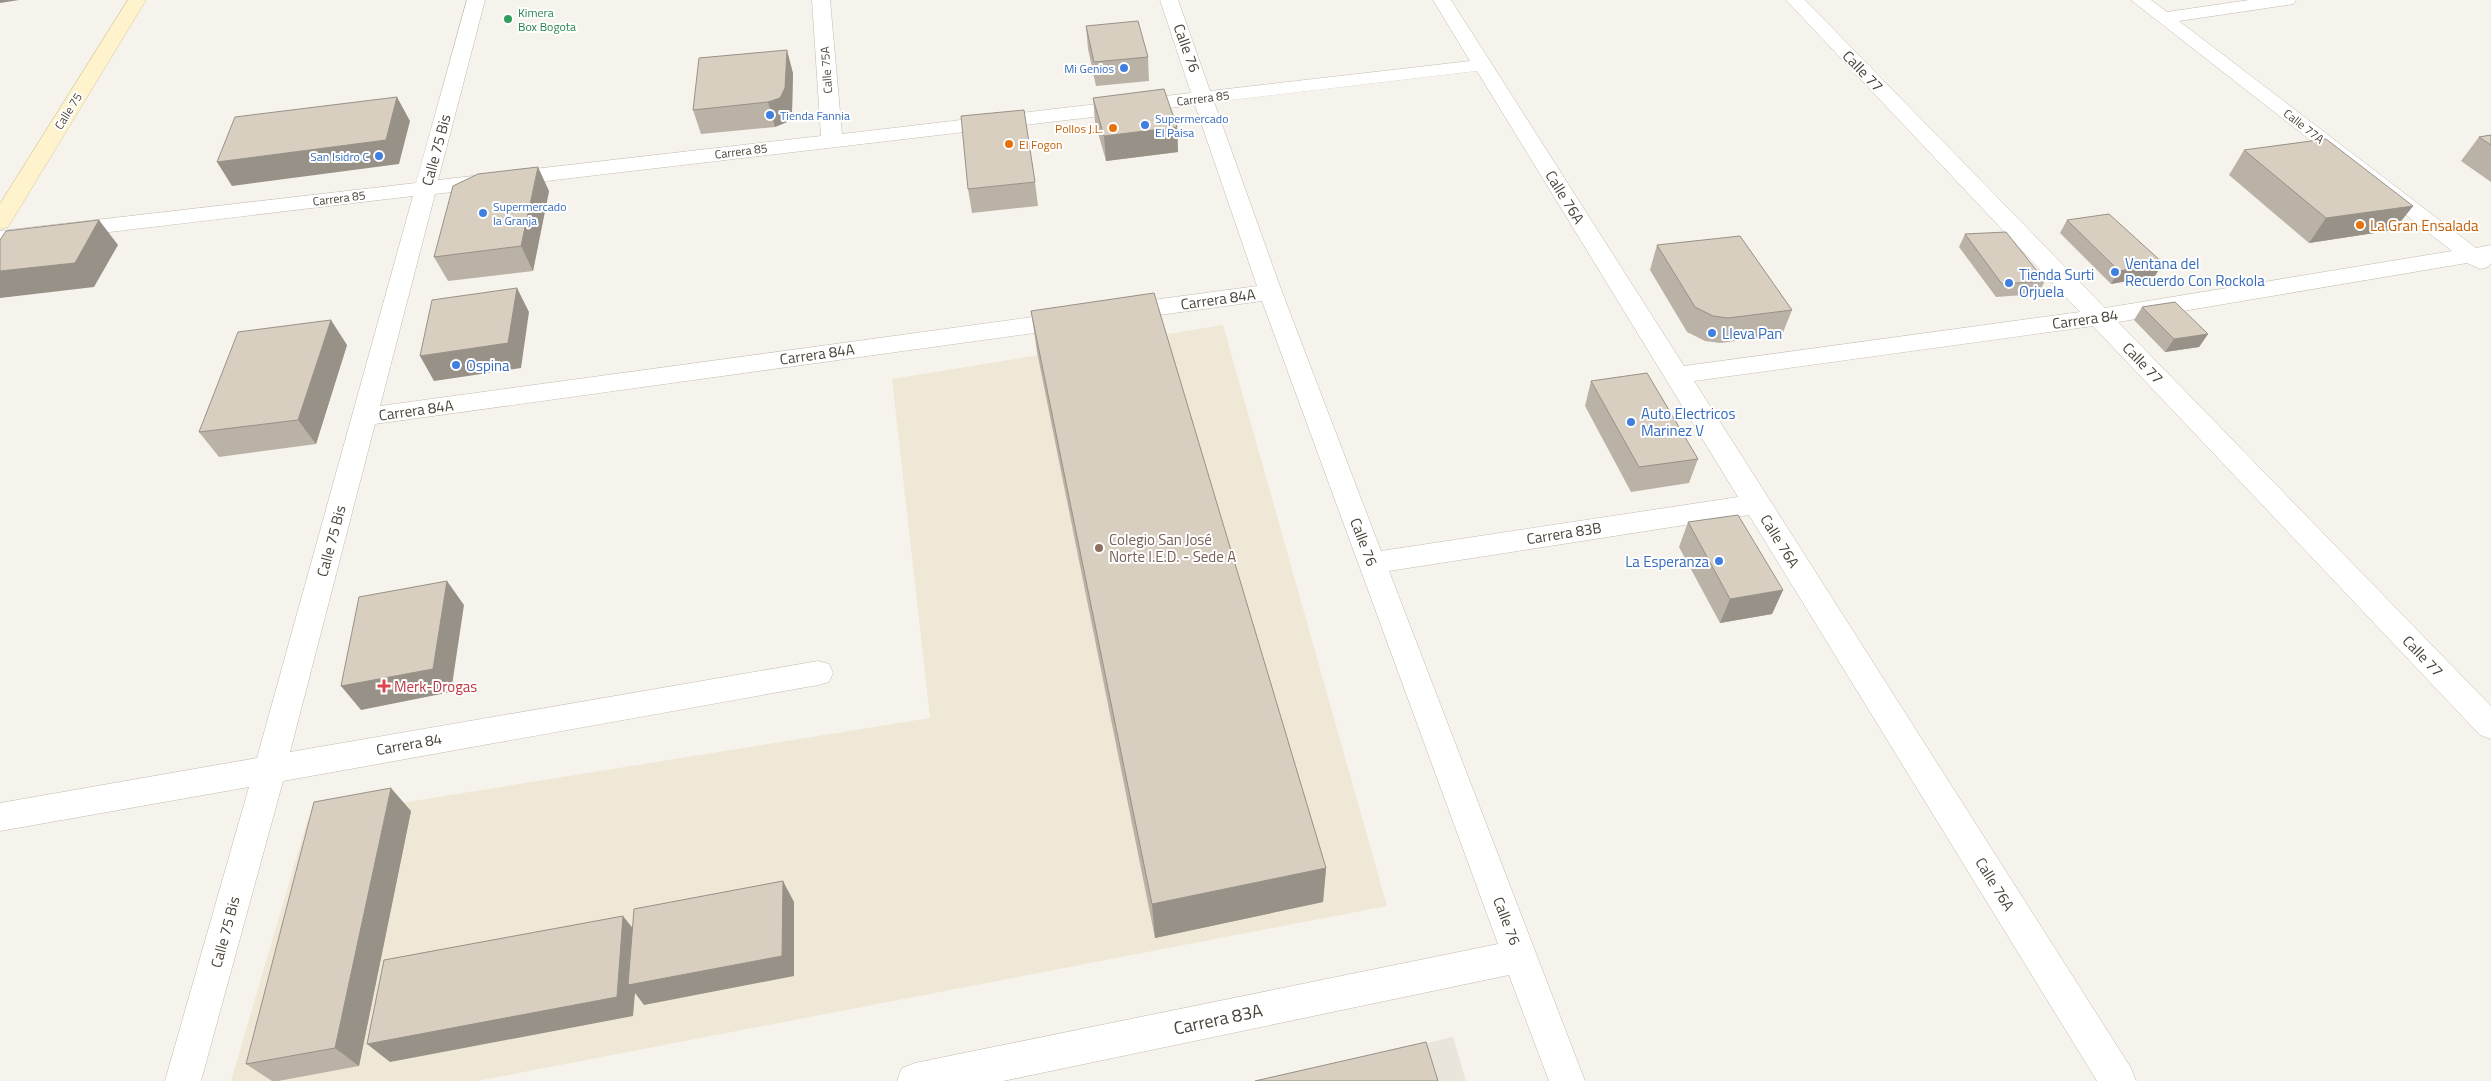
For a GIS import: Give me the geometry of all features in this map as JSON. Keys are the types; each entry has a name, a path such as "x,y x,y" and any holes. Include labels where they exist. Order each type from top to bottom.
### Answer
{"street":[{"name":"Calle 75","path":"0,222 137,0"},
{"name":"Calle 75 Bis","path":"183,1081 270,768 476,0"},
{"name":"Calle 75A","path":"821,0 832,141"},
{"name":"Calle 76","path":"1170,0 1270,292 1567,1081"},
{"name":"Calle 76A","path":"1442,0 2118,1081"},
{"name":"Calle 77","path":"1795,0 2491,726"},
{"name":"Calle 77A","path":"2140,0 2481,254 2491,271"},
{"path":"2163,18 2287,0"},
{"name":"Carrera 85","path":"0,238 1483,65"},
{"name":"Carrera 84","path":"1677,375 2099,317 2481,254"},
{"name":"Carrera 84A","path":"364,417 1270,292"},
{"name":"Carrera 83B","path":"1372,563 1757,504"},
{"name":"Carrera 84","path":"0,817 818,673"},
{"name":"Carrera 83A","path":"915,1081 1520,956"}],"shaded area":[{"name":"Colegio San José Norte I.E.D. - Sede A","path":"1223,325 1387,906 477,1081 231,1081 308,818 930,718 892,379"},
{"path":"1453,1037 1466,1081 1267,1081"}],"building":[{"path":"1138,21 1148,57 1094,62 1086,26"},
{"path":"787,50 785,88 780,98 768,102 693,110 699,58"},
{"path":"1164,89 1177,127 1104,136 1093,98"},
{"path":"397,97 386,140 217,162 235,117"},
{"path":"1024,110 1035,182 968,189 961,116"},
{"path":"2491,135 2491,145 2479,137"},
{"path":"2326,139 2413,206 2326,218 2244,150"},
{"path":"538,167 521,246 434,257 453,186 478,174"},
{"path":"2109,214 2163,263 2119,271 2067,220"},
{"path":"99,220 75,263 0,271 0,240 6,231"},
{"path":"2006,232 2045,281 2002,284 1965,234"},
{"path":"1740,236 1792,310 1728,318 1713,316 1695,307 1657,245"},
{"path":"517,288 508,343 420,356 432,300"},
{"path":"1154,293 1326,868 1152,904 1031,311"},
{"path":"2175,302 2208,334 2174,339 2142,307"},
{"path":"331,320 298,420 199,432 238,332"},
{"path":"1647,373 1698,459 1639,467 1591,381"},
{"path":"1738,515 1783,590 1730,599 1688,522"},
{"path":"447,581 433,669 341,686 359,597"},
{"path":"391,788 335,1048 246,1064 314,802"},
{"path":"783,881 782,956 628,985 634,909"},
{"path":"623,916 617,997 367,1044 384,960"},
{"path":"1426,1042 1438,1081 1255,1081"}],"place":[{"name":"Kimera Box Bogota","path":"508,19"},
{"name":"Mi Genios","path":"1124,68"},
{"name":"Tienda Fannia","path":"770,115"},
{"name":"Supermercado El Paisa","path":"1145,125"},
{"name":"Pollos J.L.","path":"1113,128"},
{"name":"El Fogon","path":"1009,144"},
{"name":"San Isidro C","path":"379,156"},
{"name":"Supermercado la Granja","path":"483,213"},
{"name":"La Gran Ensalada","path":"2360,225"},
{"name":"Ventana del Recuerdo Con Rockola","path":"2115,272"},
{"name":"Tienda Surti Orjuela","path":"2009,283"},
{"name":"Lleva Pan","path":"1712,333"},
{"name":"Ospina","path":"456,365"},
{"name":"Auto Electricos Marinez V","path":"1631,422"},
{"name":"Colegio San José Norte I.E.D. - Sede A","path":"1099,548"},
{"name":"La Esperanza","path":"1719,561"},
{"name":"Merk-Drogas","path":"384,686"}]}
